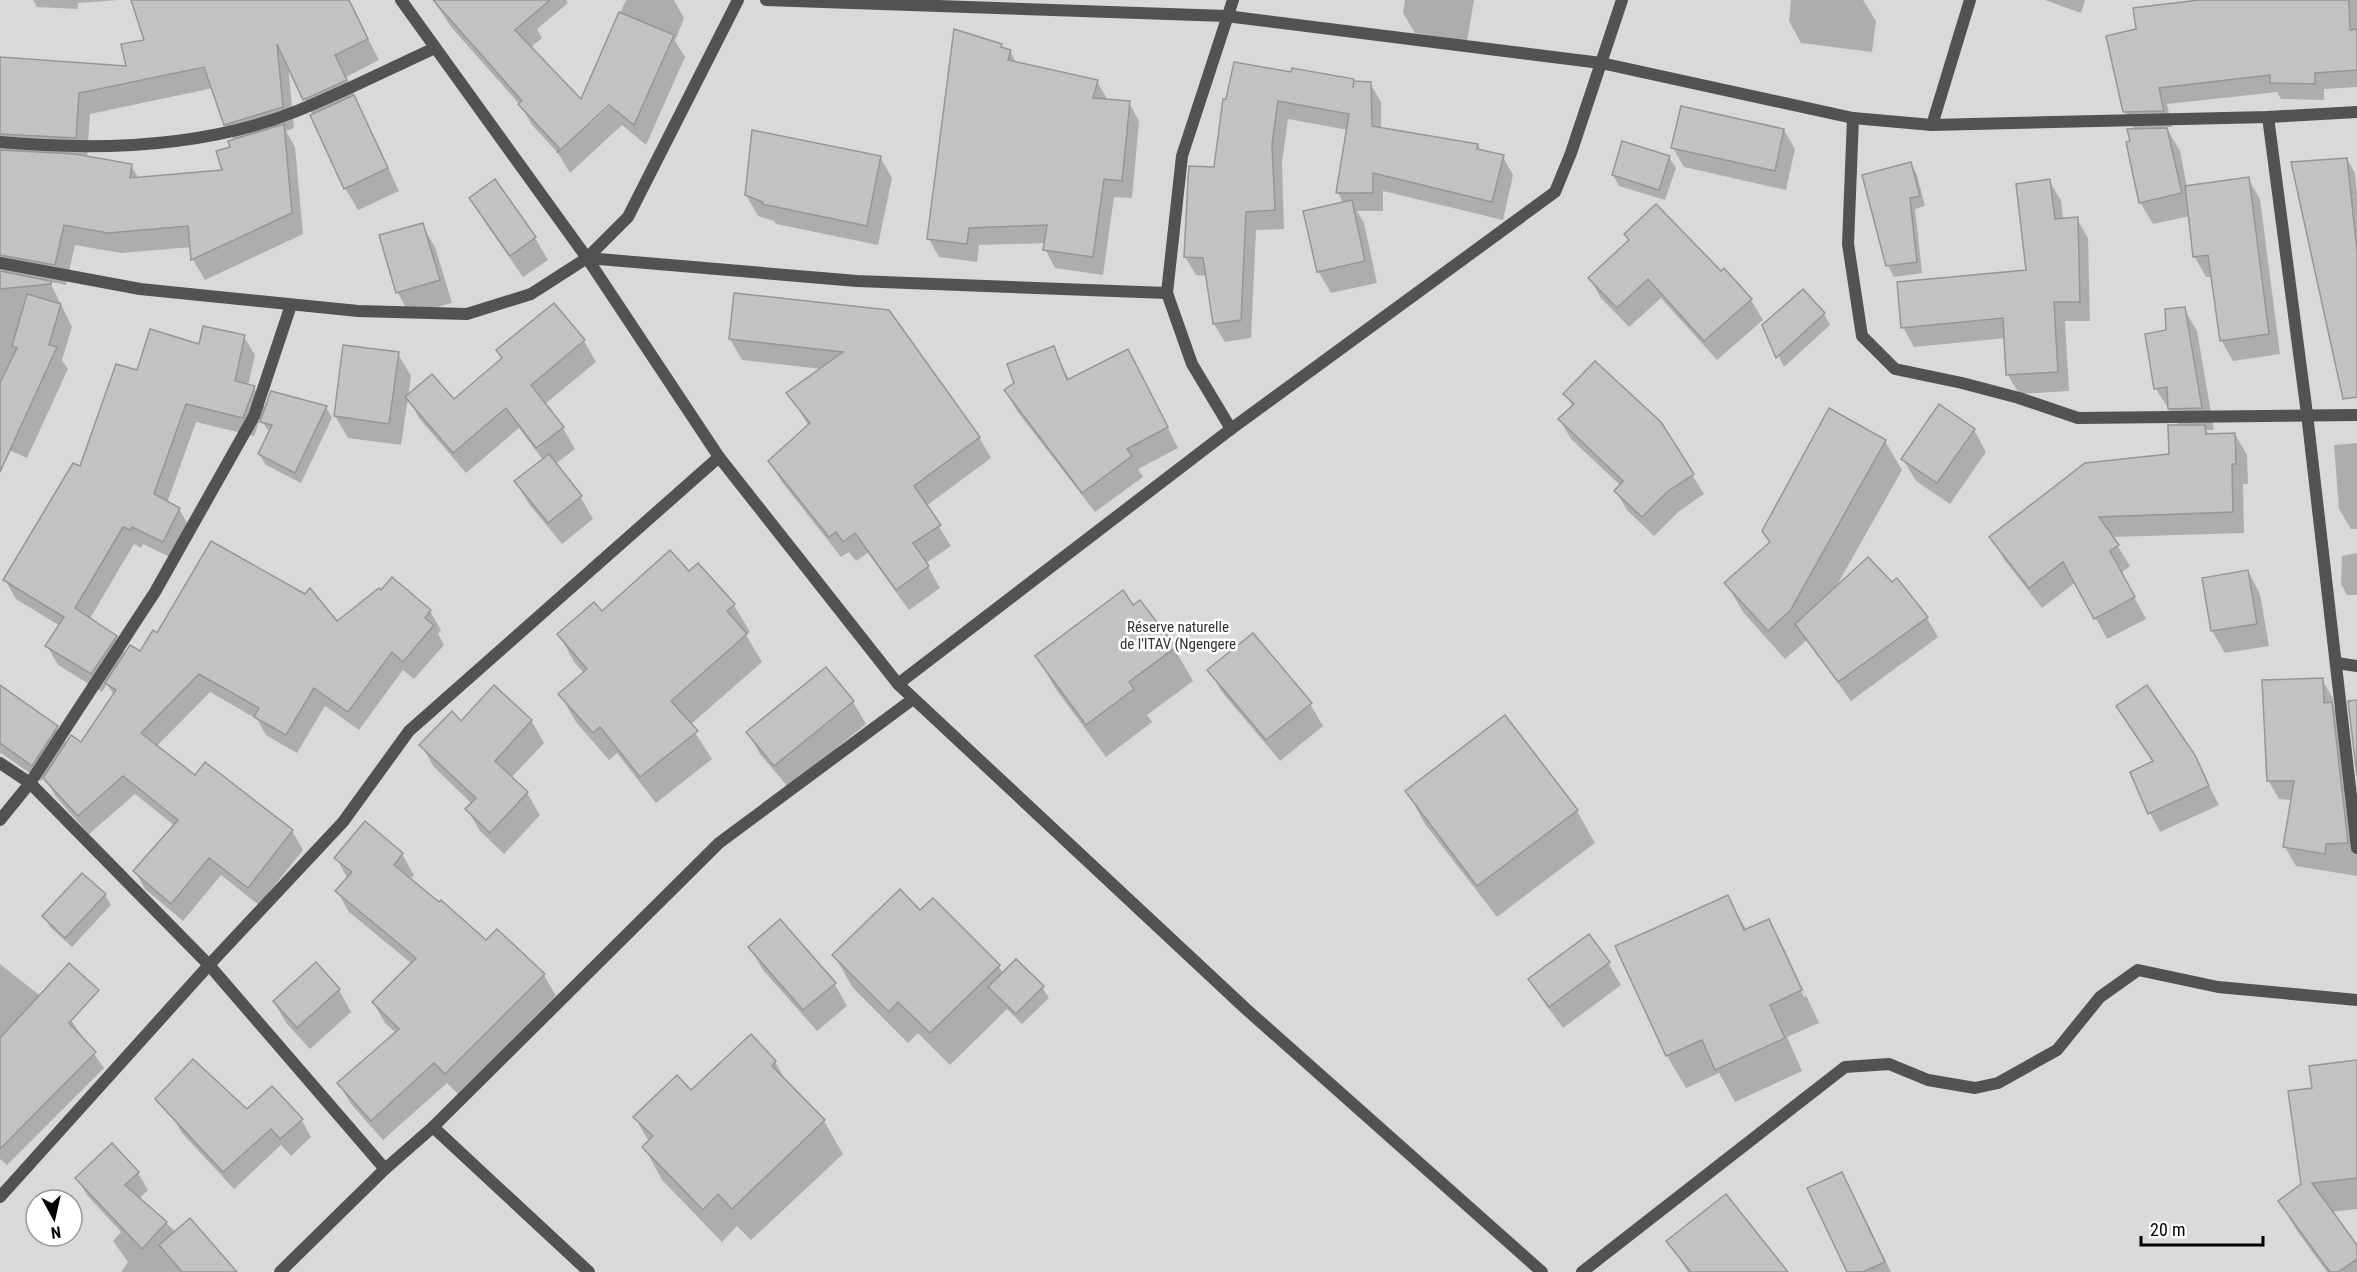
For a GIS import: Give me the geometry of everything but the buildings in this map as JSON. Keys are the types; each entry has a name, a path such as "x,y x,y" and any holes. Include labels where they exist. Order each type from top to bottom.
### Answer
{"street":[{"path":"401,0 587,258 719,457 898,684 1246,1009 1542,1272"},
{"path":"0,263 140,289 358,311 467,314 531,294 587,258 628,217 738,0"},
{"path":"766,0 1226,16 1601,63 1853,118 1932,125 2268,117 2357,112"},
{"path":"1231,429 1192,364 1167,293 1182,156 1233,0"},
{"path":"898,684 1231,429 1555,192 1571,153 1622,0"},
{"path":"1932,125 1970,0"},
{"path":"0,142 126,147 216,136 296,111 435,48"},
{"path":"2268,117 2307,414 2357,848"},
{"path":"1853,118 1848,244 1862,336 1895,369 1985,389 2078,418 2357,415"},
{"path":"587,258 856,281 1167,293"},
{"path":"0,820 30,783 155,592 254,416 291,305"},
{"path":"0,1197 209,965 343,822 409,731 719,457"},
{"path":"2337,663 2357,666"},
{"path":"280,1272 385,1169 433,1127 718,843 913,699"},
{"path":"0,763 30,783 209,965 385,1169"},
{"path":"1582,1272 1845,1067 1889,1064 1928,1080 1975,1088 1998,1083 2056,1050 2100,997 2138,970 2218,987 2357,1000"},
{"path":"433,1127 589,1272"}],"green space":[{"name":"Réserve naturelle de l'ITAV (Ngengere","path":"0,0 2357,0 2357,1272 0,1272"}]}
